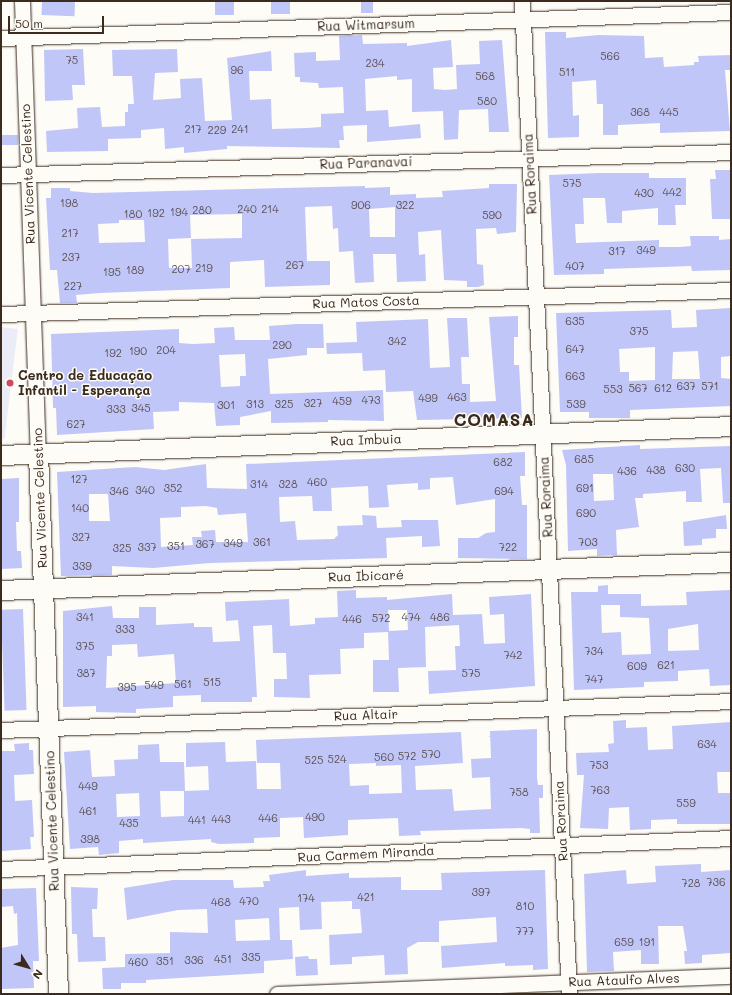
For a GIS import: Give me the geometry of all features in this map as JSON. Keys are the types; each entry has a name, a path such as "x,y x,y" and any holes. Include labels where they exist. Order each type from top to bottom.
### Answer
{"street":[{"name":"Rua Vicente Celestino","path":"22,1 58,994"},
{"name":"Rua Roraima","path":"522,1 569,988"},
{"name":"Rua Witmarsum","path":"1,38 731,12"},
{"name":"Rua Paranavaí","path":"1,175 731,152"},
{"name":"Rua Matos Costa","path":"1,314 731,290"},
{"name":"Rua Imbuia","path":"1,454 731,426"},
{"name":"Rua Ibicaré","path":"1,590 731,562"},
{"name":"Rua Altair","path":"1,730 731,701"},
{"name":"Rua Carmem Miranda","path":"1,869 54,868 731,838"},
{"name":"Rua Ataulfo Alves","path":"277,994 569,988 731,976"}],"shaded area":[{"path":"1,327 18,329 4,439 1,439"}],"building":[{"path":"42,1 75,2 74,16 42,15"},
{"path":"215,1 234,1 234,15 215,15"},
{"path":"271,1 290,1 290,14 271,14"},
{"path":"361,1 373,1 373,13 361,13"},
{"path":"545,32 566,32 566,38 598,35 644,36 645,58 663,57 664,67 694,65 694,62 699,62 698,56 731,55 731,70 725,70 730,131 660,133 660,123 618,125 618,135 603,135 603,104 597,104 596,80 572,82 573,116 579,115 579,137 548,138"},
{"path":"362,35 363,44 407,43 407,46 451,40 453,67 433,68 434,89 445,90 457,89 456,65 480,64 479,41 502,40 509,132 489,132 488,109 459,110 458,139 444,140 443,111 412,112 412,79 397,80 397,76 365,79 366,111 388,110 389,127 420,124 421,138 367,142 367,125 343,126 344,140 339,140 340,148 227,146 227,149 184,153 184,147 165,149 164,128 141,130 141,138 108,139 108,151 47,152 46,131 78,128 77,108 100,107 102,127 125,126 125,112 128,112 128,104 134,104 132,76 113,76 112,50 177,49 178,72 155,73 153,100 181,98 180,79 202,78 205,121 232,120 227,58 271,51 272,71 249,71 250,100 271,99 272,129 307,128 321,127 321,114 344,113 343,87 319,88 318,83 300,82 300,77 295,77 294,53 316,52 316,61 340,60 339,36"},
{"path":"83,49 85,85 72,85 73,100 45,101 44,50"},
{"path":"1,135 18,135 18,145 1,145"},
{"path":"715,170 731,170 731,219 712,219 710,179 716,179"},
{"path":"649,173 649,178 686,178 686,205 675,205 676,225 658,225 658,208 622,211 622,223 607,223 605,198 583,198 584,224 575,224 576,243 659,240 659,247 680,247 691,246 690,236 719,236 719,240 731,239 731,270 692,271 691,266 604,269 604,274 554,275 549,175"},
{"path":"489,184 517,184 516,232 497,234 496,228 476,229 477,264 483,265 484,285 478,287 467,287 467,281 444,280 441,230 418,232 419,255 425,254 426,281 397,282 396,254 373,254 374,282 355,283 353,251 339,252 338,228 333,229 332,206 305,207 307,261 330,261 330,285 265,287 264,260 230,262 230,288 76,295 77,303 60,303 57,270 50,270 46,198 51,198 51,188 70,188 70,191 93,193 365,186 365,188 390,187 390,195 416,194 416,198 443,197 442,191 489,188","holes":["395,207 395,237 370,237 369,209","242,214 242,238 191,239 192,268 169,268 168,239 191,238 190,215","119,220 144,220 145,242 99,243 98,224 119,223"]},
{"path":"731,308 731,356 721,357 721,378 731,379 731,406 630,410 630,418 589,418 589,412 560,412 556,313 671,310 672,328 697,327 696,310","holes":["655,347 655,380 629,381 629,372 620,372 619,349","698,351 700,379 672,379 673,352"]},
{"path":"518,316 518,337 514,337 514,365 519,365 522,418 417,420 413,391 386,392 385,370 363,371 362,353 327,354 326,343 357,342 356,322 428,319 430,368 450,367 447,318 467,318 469,357 461,357 462,384 470,384 470,402 496,401 489,317"},
{"path":"323,324 324,348 307,348 307,355 268,359 270,394 383,390 384,421 328,420 328,422 271,423 271,411 240,417 240,425 216,426 214,403 179,402 179,411 153,412 154,429 57,435 56,408 53,408 51,334 179,329 179,343 193,344 215,343 214,328 234,327 235,340 270,340 269,326","holes":["245,354 246,376 240,376 240,386 221,387 219,355"]},
{"path":"640,445 640,449 731,446 731,503 723,503 721,468 700,469 702,502 686,502 686,491 643,494 643,498 635,498 639,527 616,530 617,555 597,556 597,549 568,551 566,465 562,450","holes":["593,474 613,474 614,500 594,501"]},
{"path":"525,452 525,476 520,476 522,505 527,505 527,559 458,558 458,538 478,538 486,533 495,532 495,499 456,505 453,477 430,478 430,489 418,490 418,483 387,485 389,507 369,508 368,486 331,488 332,511 313,511 312,496 279,497 280,522 295,521 297,540 334,539 338,535 337,526 363,525 362,515 376,516 377,528 402,527 401,520 438,520 440,546 422,547 422,536 386,538 387,558 210,563 153,568 112,566 112,575 61,576 57,472 135,467 164,470 206,464 207,488 247,489 246,464","holes":["89,494 108,494 110,521 89,521","206,506 217,508 218,515 246,513 248,542 216,542 215,530 201,531 202,537 192,537 193,545 161,547 160,518 181,517 181,507"]},
{"path":"19,478 19,522 16,522 17,551 21,551 22,568 1,569 1,479"},
{"path":"726,515 727,529 716,529 716,538 702,539 702,545 684,546 683,522"},
{"path":"608,585 608,594 641,594 641,606 687,605 686,592 730,590 731,685 710,686 709,669 678,671 678,681 644,682 644,687 574,690 571,592 598,592 598,586","holes":["601,605 620,605 620,617 649,618 651,654 622,655 621,632 602,633","698,624 699,650 668,651 668,629"]},
{"path":"356,590 356,598 387,597 387,600 452,594 453,615 482,614 484,644 505,643 504,614 490,615 489,597 531,594 535,686 429,694 428,671 456,670 455,646 460,646 459,625 425,627 426,667 398,668 399,692 373,692 373,660 389,660 388,632 364,633 364,648 340,649 341,674 309,675 310,698 274,697 274,679 287,679 286,653 273,653 272,625 253,626 257,697 252,697 252,702 201,702 201,695 173,696 173,707 136,709 136,713 96,712 96,706 63,707 63,611 112,606 113,618 139,618 139,607 156,607 156,625 194,623 194,627 212,627 213,642 240,641 238,620 226,621 225,602 289,599 290,626 315,624 315,618 338,617 337,591","holes":["388,610 407,610 408,630 389,631","137,644 138,657 174,654 176,683 106,688 107,656 112,656 112,645"]},
{"path":"23,609 27,710 5,711 1,610"},
{"path":"626,720 626,728 647,727 648,750 673,749 672,726 731,722 731,772 717,772 718,793 731,793 731,824 677,824 677,819 651,820 651,829 630,830 629,807 609,808 608,829 580,828 584,775 577,775 576,753 609,752 608,744 614,743 613,721"},
{"path":"537,729 537,778 538,785 543,785 543,798 539,798 540,833 530,833 530,829 521,828 420,831 421,835 399,836 398,818 348,820 348,835 304,838 303,817 280,818 280,837 254,838 254,843 219,844 211,842 211,839 143,843 143,839 119,841 119,853 99,855 98,847 70,849 64,752 90,750 92,777 115,776 114,760 138,759 138,745 159,744 160,762 184,762 185,791 209,790 208,766 186,767 186,743 225,742 226,762 256,761 257,789 281,789 280,763 257,763 256,740 461,732 463,763 415,766 416,790 452,789 454,811 491,809 490,777 472,778 471,759 491,758 490,731","holes":["376,763 376,766 401,765 402,793 369,794 369,785 350,786 349,764","160,791 184,791 184,816 161,817","139,793 140,816 117,817 116,794"]},
{"path":"29,743 29,750 33,750 34,774 14,775 15,801 32,800 34,837 30,837 31,849 1,851 1,751 15,751 14,744"},
{"path":"701,864 701,872 731,870 731,953 702,955 702,963 685,964 684,951 687,951 683,926 658,926 659,964 641,964 641,950 613,952 614,971 587,972 584,874 626,870 627,884 656,882 655,866"},
{"path":"306,870 306,876 349,873 349,878 401,877 401,890 442,890 441,873 545,870 548,969 533,970 533,965 505,966 505,963 442,968 441,946 497,942 496,917 439,921 439,942 418,942 407,948 408,974 385,975 384,955 352,957 352,964 330,965 329,935 362,933 360,909 352,909 352,901 321,902 322,929 300,930 299,907 279,908 280,940 292,940 293,959 264,961 264,973 146,980 146,983 121,983 121,989 103,989 102,968 125,967 125,954 170,953 170,932 208,933 207,909 178,910 127,920 124,888 173,880 233,880 234,888 264,887 263,881 270,881 269,875","holes":["269,918 270,940 236,941 235,920"]},
{"path":"71,887 98,888 97,909 92,909 93,937 105,937 106,961 78,962 77,934 72,934"},
{"path":"36,888 39,961 33,961 34,988 1,989 1,948 18,945 17,913 14,914 13,906 1,907 1,889"},
{"path":"308,956 309,959 317,959 318,975 296,976 295,957"}],"place":[{"name":"Centro de Educação Infantil - Esperança","path":"10,383"}],"district":[{"name":"COMASA","path":"494,420"}]}
